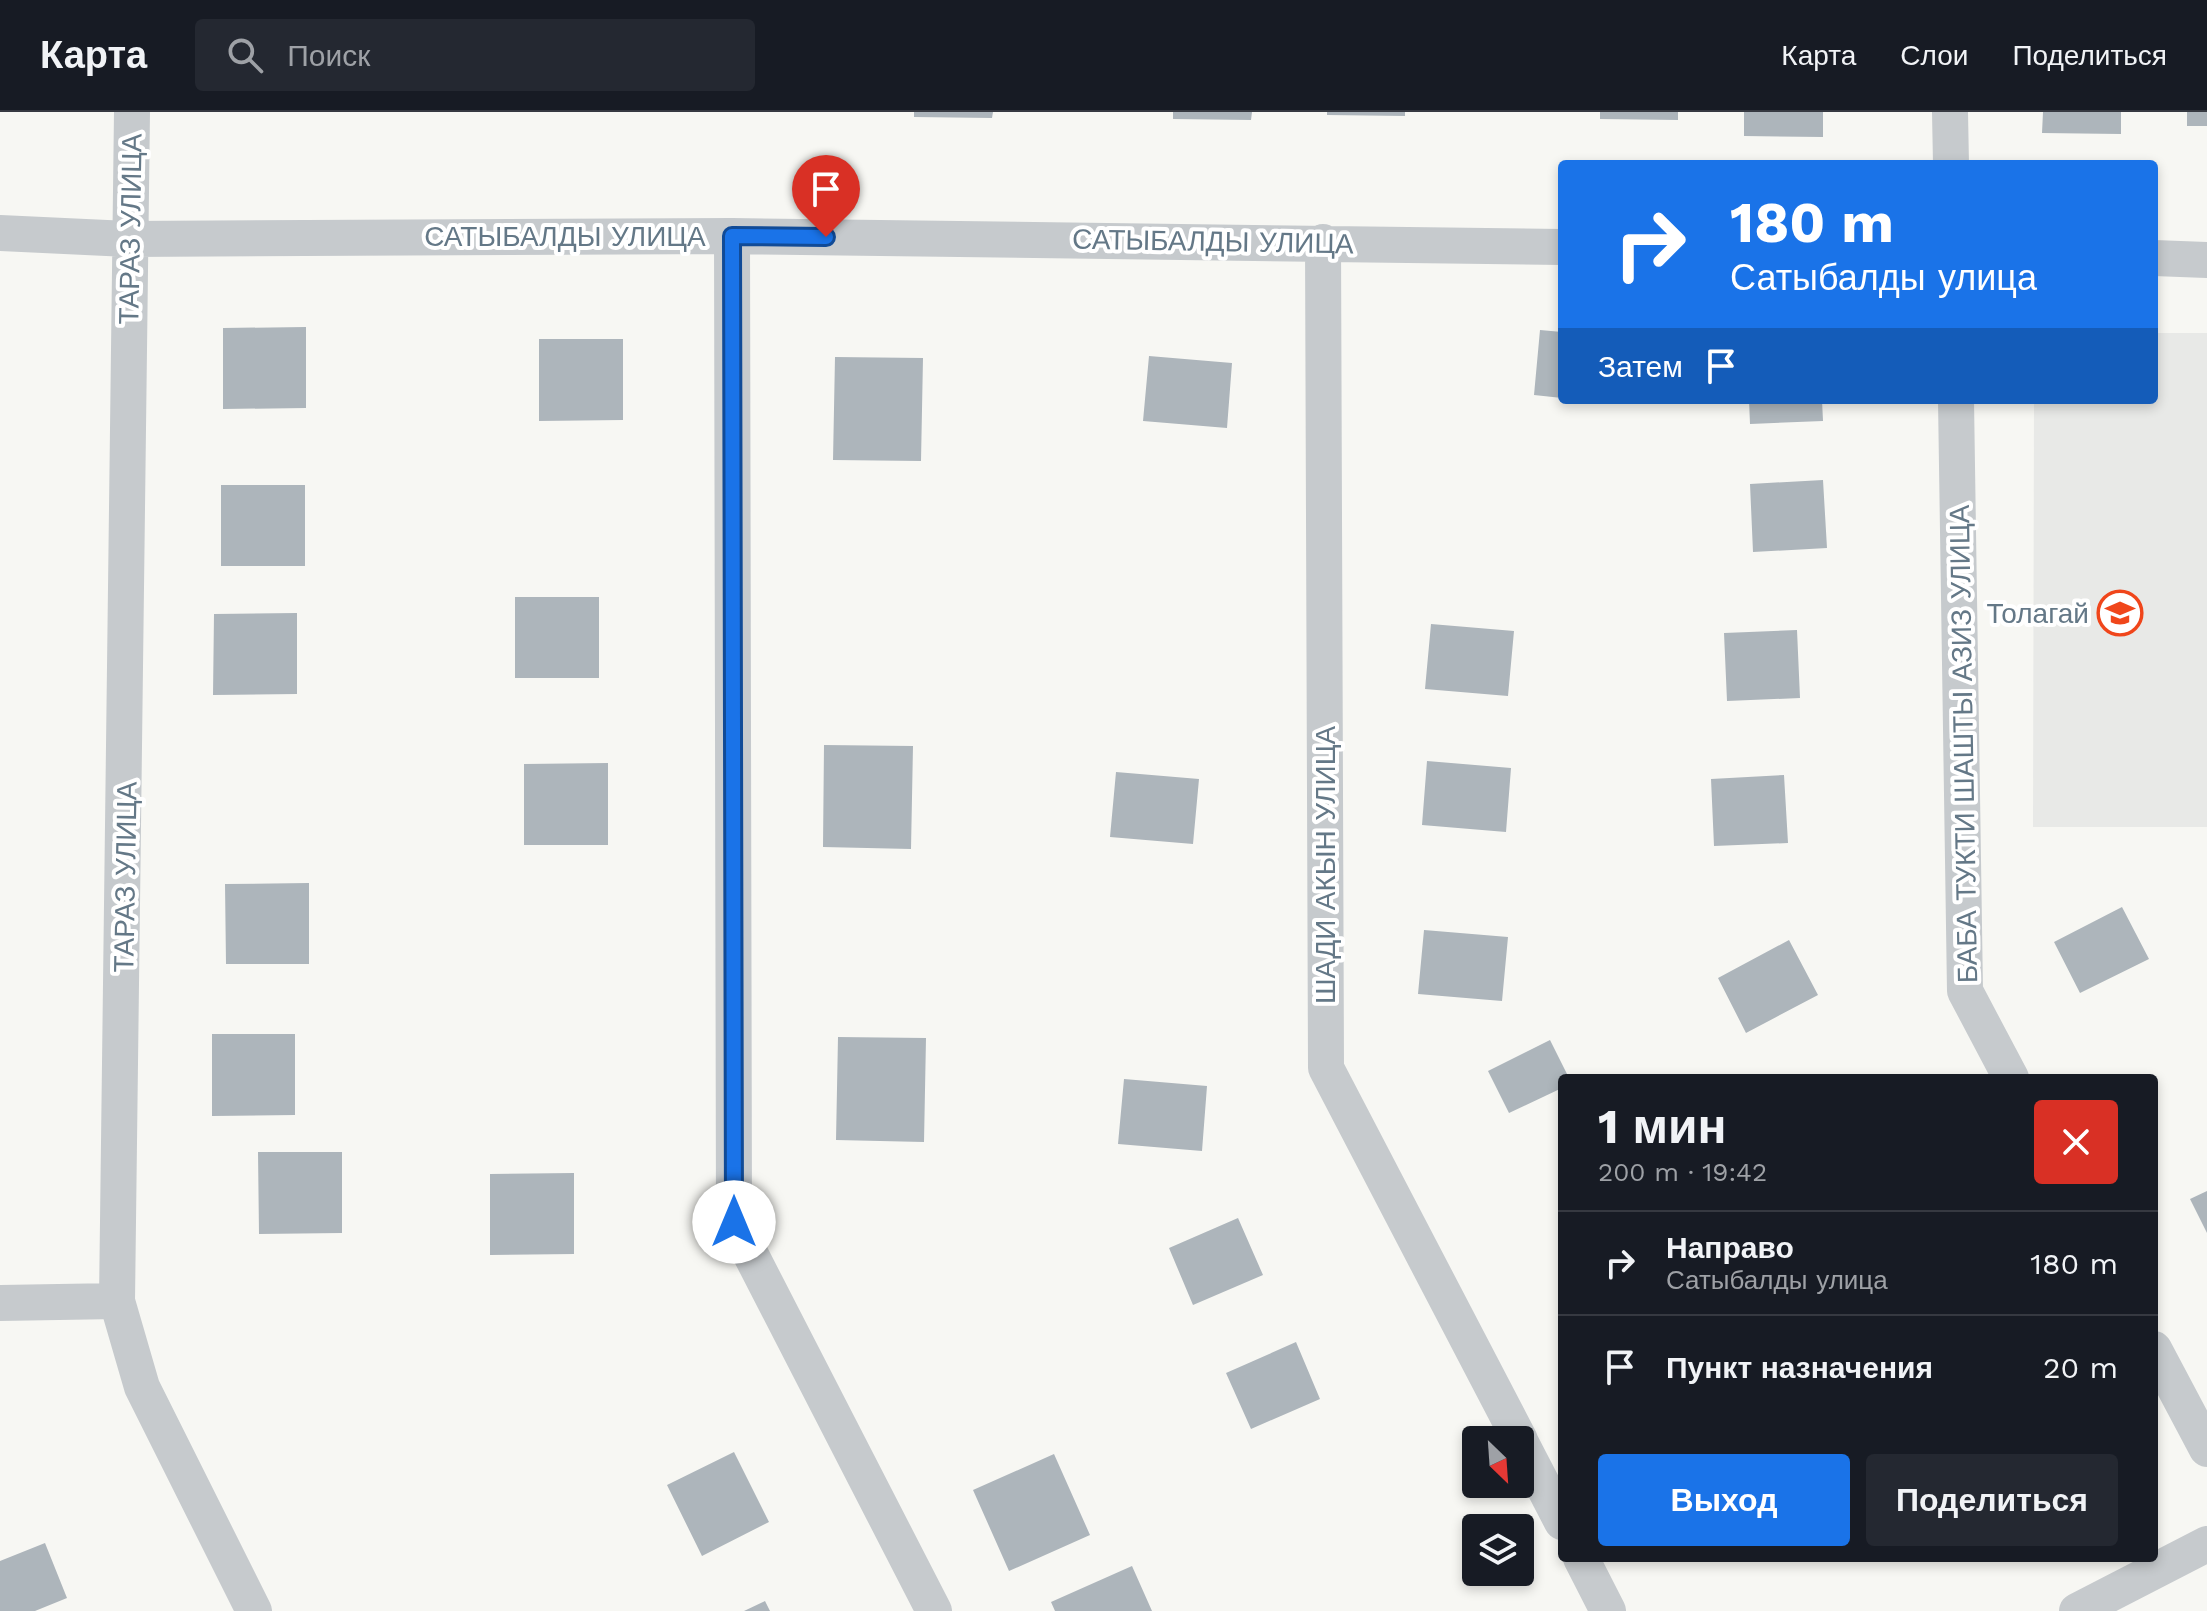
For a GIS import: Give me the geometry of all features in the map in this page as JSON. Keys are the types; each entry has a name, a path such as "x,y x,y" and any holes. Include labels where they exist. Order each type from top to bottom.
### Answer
{"street":[{"name":"ТАРАЗ УЛИЦА","path":"132,112 128,239 128,713 117,1301 142,1387 254,1611"},
{"path":"1950,112 1951,160"},
{"name":"САТЫБАЛДЫ УЛИЦА","path":"0,233 128,239 732,236 1558,247"},
{"path":"732,236 734,1222 934,1611"},
{"name":"ШАДИ АКЫН УЛИЦА","path":"1323,242 1326,1068 1513,1426"},
{"path":"2158,258 2207,260"},
{"name":"БАБА ТУКТИ ШАШТЫ АЗИЗ УЛИЦА","path":"1956,404 1965,991 2009,1074"},
{"path":"0,1303 117,1301"},
{"path":"2158,1357 2207,1449"},
{"name":"ШАДИ АКЫН УЛИЦА","path":"1534,1467 1558,1514"},
{"path":"2077,1611 2207,1544"},
{"path":"1583,1562 1608,1611"}],"shaded area":[{"name":"Толагай","path":"2158,333 2207,333 2207,827 2033,827 2034,404 2158,404"}],"building":[{"path":"914,112 993,112 992,118 914,117"},
{"path":"1173,112 1252,112 1251,120 1173,119"},
{"path":"1327,112 1405,112 1405,116 1327,115"},
{"path":"1600,112 1678,112 1678,120 1600,119"},
{"path":"1744,112 1823,112 1823,137 1744,136"},
{"path":"2043,112 2121,112 2121,134 2042,133"},
{"path":"2187,112 2207,112 2207,126 2187,126"},
{"path":"306,327 306,408 223,409 223,328"},
{"path":"1540,330 1558,332 1558,398 1534,395"},
{"path":"539,339 623,339 623,420 539,421"},
{"path":"1149,356 1232,363 1227,428 1143,421"},
{"path":"835,357 923,358 921,461 833,460"},
{"path":"1749,404 1822,404 1823,421 1750,424"},
{"path":"1823,480 1827,548 1753,552 1750,484"},
{"path":"221,485 305,485 305,566 221,566"},
{"path":"515,597 599,597 599,678 515,678"},
{"path":"297,613 297,694 213,695 214,614"},
{"path":"1431,624 1514,631 1508,696 1425,689"},
{"path":"1797,630 1800,698 1727,701 1724,633"},
{"path":"824,745 913,746 911,849 823,847"},
{"path":"1427,761 1511,768 1506,832 1422,825"},
{"path":"608,763 608,845 524,845 524,764"},
{"path":"1116,772 1199,779 1193,844 1110,837"},
{"path":"1784,775 1788,843 1714,846 1711,779"},
{"path":"309,883 309,964 226,964 225,884"},
{"path":"2122,907 2149,959 2080,993 2054,942"},
{"path":"1424,930 1508,937 1502,1001 1418,994"},
{"path":"1789,940 1818,995 1746,1033 1718,978"},
{"path":"212,1034 295,1034 295,1115 212,1116"},
{"path":"838,1037 926,1038 924,1142 836,1140"},
{"path":"1550,1040 1567,1074 1558,1074 1558,1090 1509,1113 1488,1071"},
{"path":"1124,1079 1207,1086 1202,1151 1118,1144"},
{"path":"258,1152 342,1152 342,1233 259,1234"},
{"path":"574,1173 574,1254 490,1255 490,1174"},
{"path":"2207,1191 2207,1233 2190,1199"},
{"path":"1238,1218 1263,1275 1193,1305 1169,1248"},
{"path":"1296,1342 1320,1399 1251,1429 1226,1373"},
{"path":"734,1452 769,1522 702,1556 667,1485"},
{"path":"1054,1454 1090,1535 1009,1571 973,1490"},
{"path":"45,1543 67,1598 35,1611 0,1611 0,1561"},
{"path":"1132,1566 1152,1611 1055,1611 1051,1602"},
{"path":"765,1601 770,1611 744,1611"}],"place":[{"name":"Толагай","path":"2120,613"}],"route":[{"path":"734,1222 732,236 826,237"}]}
